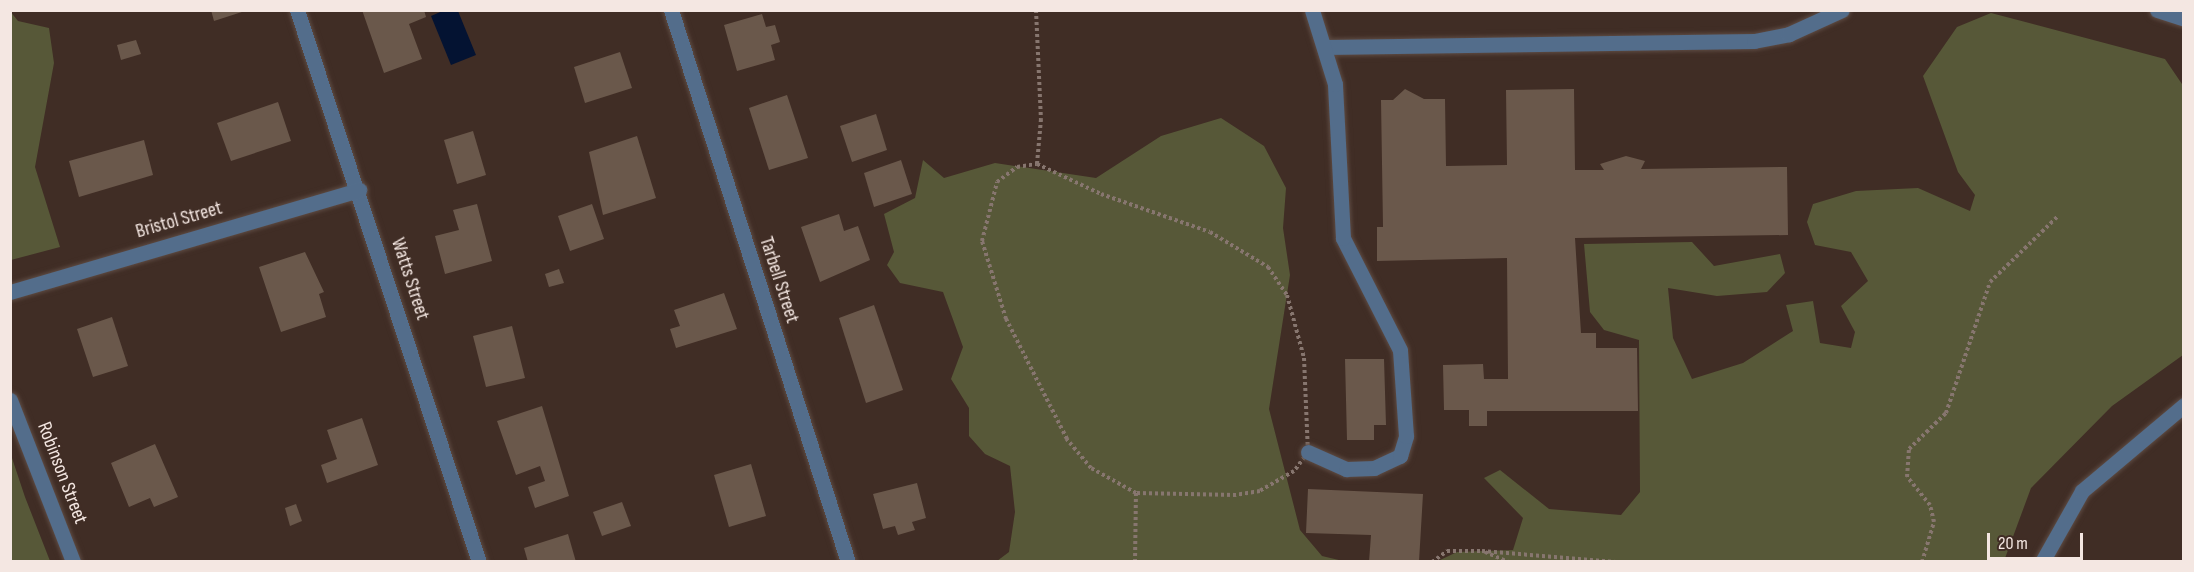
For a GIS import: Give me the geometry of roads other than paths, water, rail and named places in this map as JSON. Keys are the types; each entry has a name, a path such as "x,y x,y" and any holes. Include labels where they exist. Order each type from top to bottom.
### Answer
{"street":[{"name":"Watts Street","path":"297,10 359,190 479,561"},
{"name":"Tarbell Street","path":"671,10 848,561"},
{"path":"1308,452 1346,469 1374,468 1400,456 1406,436 1406,377 1400,350 1343,238 1339,111 1326,47 1312,10"},
{"path":"1326,47 1754,41 1789,34 1842,10"},
{"path":"2157,10 2184,19"},
{"name":"Bristol Street","path":"10,292 359,190"},
{"name":"Robinson Street","path":"10,400 73,561"},
{"path":"2042,561 2082,491 2184,405"}],"water":[{"path":"445,10 458,11 476,55 451,65 431,16"}]}
